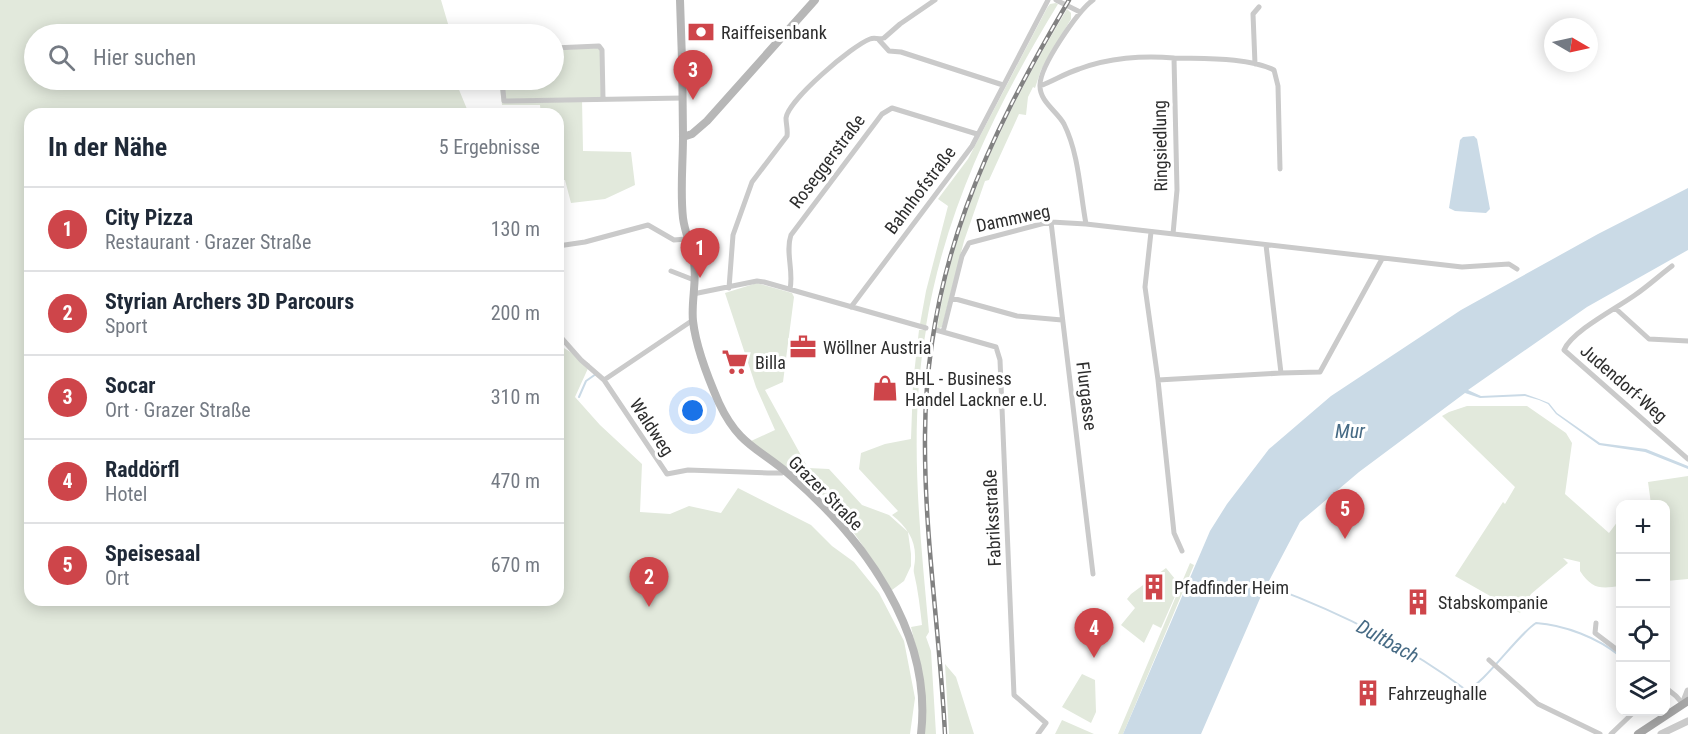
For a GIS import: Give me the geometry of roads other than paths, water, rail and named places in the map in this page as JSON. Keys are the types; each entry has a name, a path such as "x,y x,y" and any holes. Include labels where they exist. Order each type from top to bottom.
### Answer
{"main road":[{"name":"Grazer Straße","path":"680,0 683,98 682,204 686,239 694,264 693,320 703,359 719,402 730,423 746,443 784,471 838,521 888,592 907,629 920,679 921,734"},
{"path":"683,137 692,134 707,121 815,0"},
{"path":"1638,734 1686,702"}],"street":[{"path":"729,288 733,235 753,182 787,136 786,117 789,110 829,67 870,38 879,39 935,0"},
{"name":"Bahnhofstraße","path":"851,307 972,146 1048,0"},
{"path":"1056,0 1080,12"},
{"path":"1093,0 1080,12 1046,66 1040,86 1043,98 1062,120 1068,134 1077,166 1086,224 1462,267 1509,264 1517,269"},
{"path":"1255,64 1253,15 1259,7"},
{"path":"879,39 889,51 902,52 1003,85"},
{"path":"564,48 598,46 602,50 603,99"},
{"path":"1040,86 1078,69 1099,63 1154,57 1265,66 1274,70 1278,86 1281,169"},
{"name":"Ringsiedlung","path":"1173,234 1177,190 1174,58"},
{"path":"503,90 504,101 683,98"},
{"name":"Roseggerstraße","path":"790,289 792,282 788,242 791,235 882,114 892,108 977,134"},
{"name":"Dammweg","path":"940,331 952,298 963,253 969,243 1051,222 1086,224"},
{"name":"Flurgasse","path":"1051,222 1093,574"},
{"path":"564,245 585,242 648,225 674,240 686,239"},
{"path":"1151,232 1145,287 1158,380 1174,533 1182,551"},
{"path":"1266,245 1281,374"},
{"path":"1158,380 1320,372 1383,259"},
{"name":"Judendorf-Weg","path":"1672,266 1584,329 1566,345 1564,350 1688,459"},
{"path":"671,271 694,280"},
{"path":"693,294 757,281 926,328"},
{"path":"952,298 1017,316 1062,320"},
{"path":"1616,308 1649,339 1688,341"},
{"path":"604,380 693,320"},
{"name":"Fabriksstraße","path":"940,331 996,346 1000,360 1010,556 1014,695 1046,723 1038,734"},
{"name":"Waldweg","path":"564,341 581,360 604,380 667,474 688,470 768,473 784,471"},
{"path":"1596,623 1595,633 1616,649"},
{"path":"1492,662 1538,704 1600,734"},
{"path":"1670,692 1686,702 1688,691"},
{"path":"1611,734 1629,716"},
{"path":"1661,734 1688,721"}],"water":[{"path":"1474,136 1477,139 1490,209 1486,213 1455,211 1449,208 1460,140 1463,137"},
{"name":"Mur","path":"1688,188 1688,250 1587,307 1468,390 1481,396 1525,394 1539,399 1549,403 1557,413 1600,443 1646,449 1688,466 1688,469 1645,452 1599,445 1556,414 1548,404 1539,400 1525,396 1480,398 1465,393 1359,472 1300,522 1261,596 1201,734 1123,734 1210,531 1227,504 1269,449 1331,396 1461,310 1598,234"}],"waterway":[{"path":"579,397 586,381 596,374"},
{"name":"Dultbach","path":"1266,585 1319,606 1395,643 1466,690 1481,680 1536,623 1558,626 1581,634 1616,653"}],"railway":[{"path":"945,734 925,472 928,374 936,316 949,261 966,207 987,155 1039,52 1069,0"}],"place":[{"name":"Raiffeisenbank","path":"701,32"},
{"name":"Socar","path":"693,100"},
{"name":"City Pizza","path":"700,278"},
{"name":"Wöllner Austria","path":"803,347"},
{"name":"Billa","path":"735,362"},
{"name":"BHL - Business Handel Lackner e.U.","path":"885,388"},
{"name":"Speisesaal","path":"1345,539"},
{"name":"Pfadfinder Heim","path":"1154,587"},
{"name":"Stabskompanie","path":"1418,602"},
{"name":"Styrian Archers 3D Parcours","path":"649,607"},
{"name":"Raddörfl","path":"1094,658"},
{"name":"Fahrzeughalle","path":"1368,693"}]}
